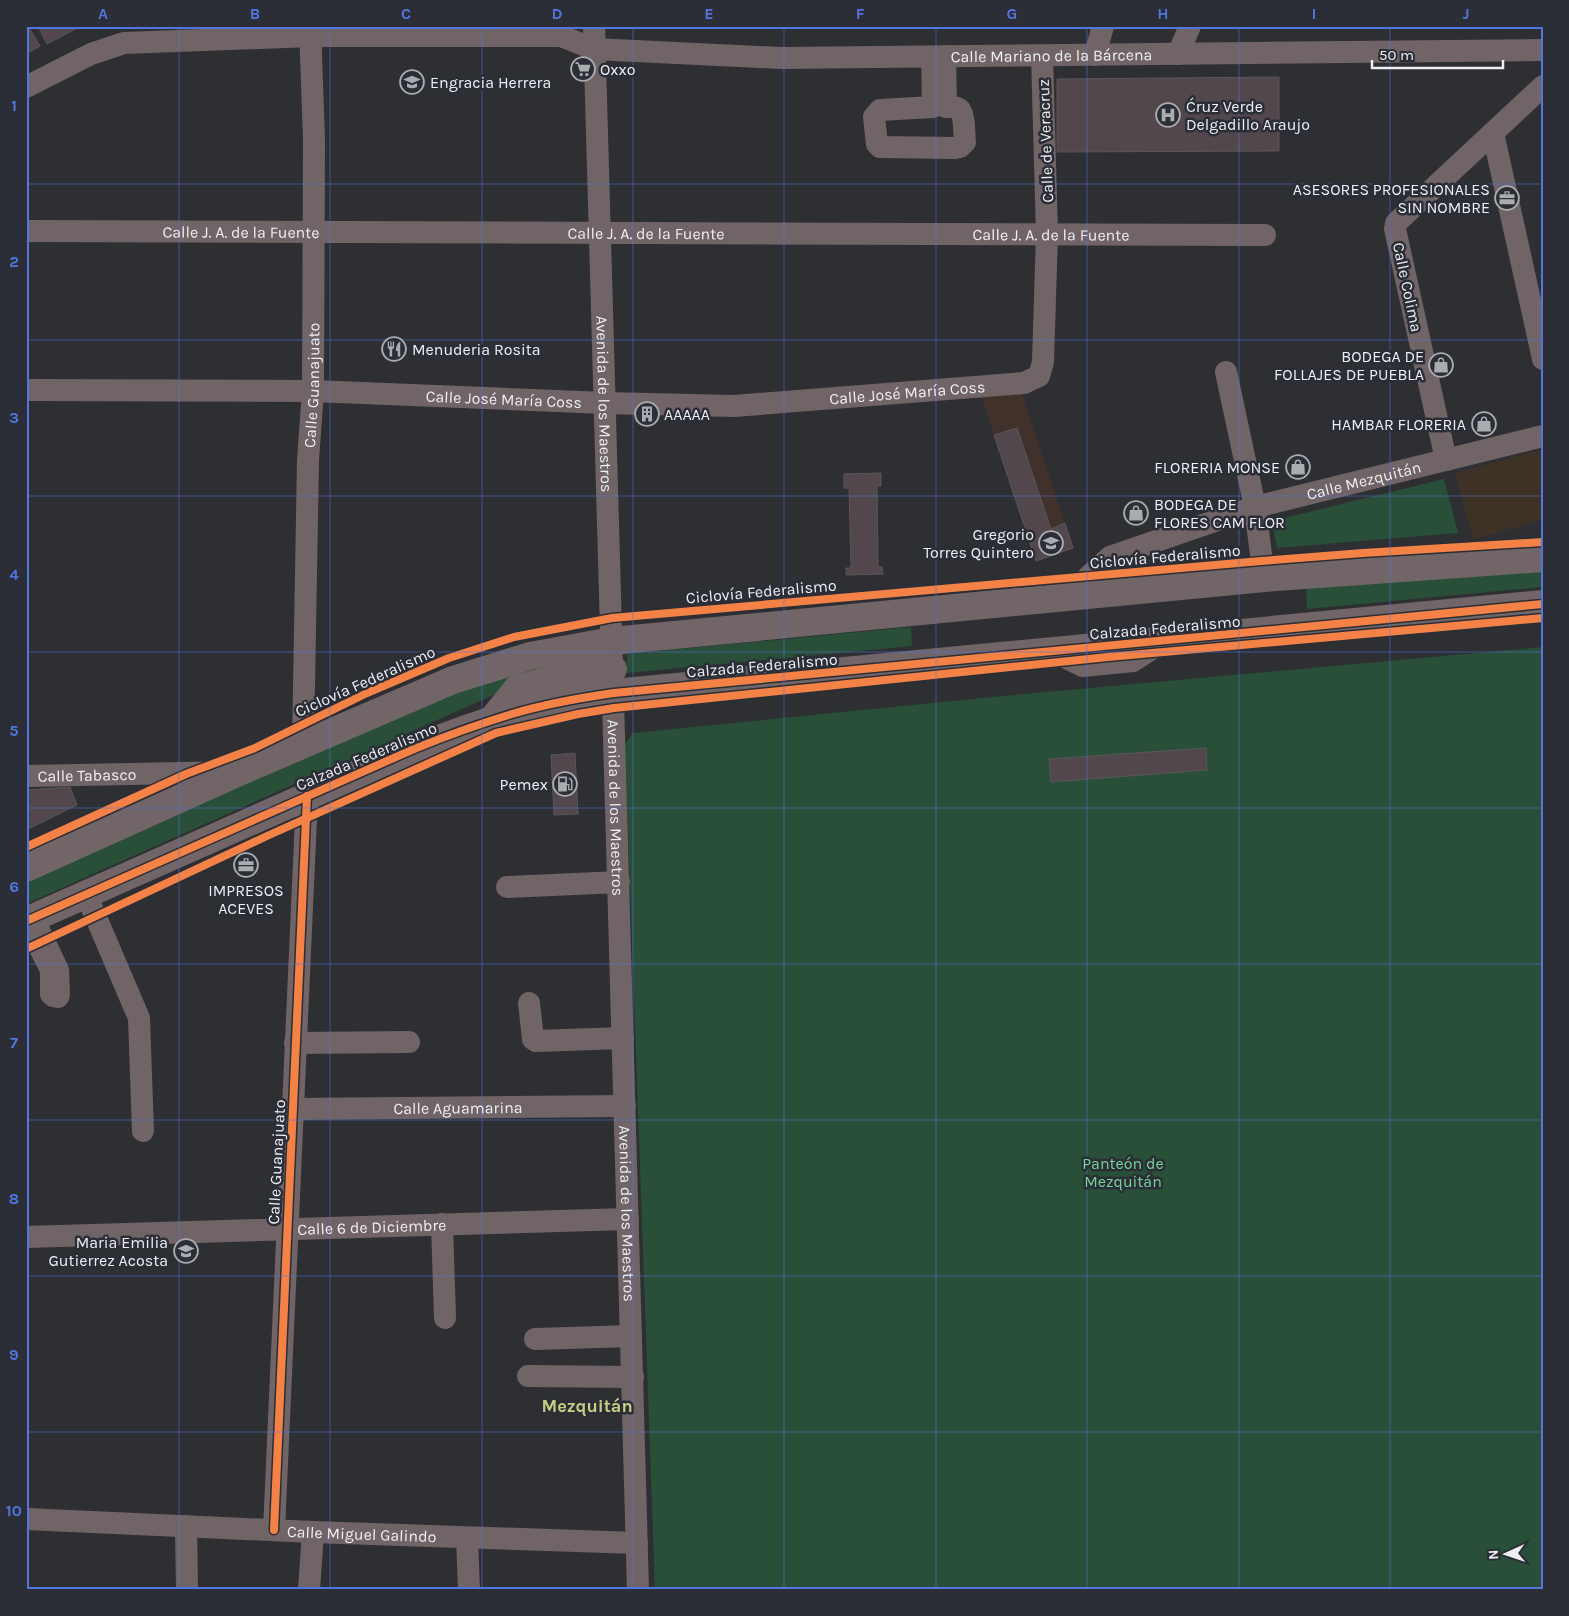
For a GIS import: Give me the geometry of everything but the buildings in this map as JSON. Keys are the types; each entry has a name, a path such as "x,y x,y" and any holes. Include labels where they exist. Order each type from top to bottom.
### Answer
{"main road":[{"path":"26,868 239,772 453,680 530,656 612,641 1072,596 1264,578 1543,558"},
{"name":"Calzada Federalismo","path":"28,920 414,748 492,720 562,701 613,681 1052,651 1543,604"}],"street":[{"name":"Avenida de los Maestros","path":"594,26 638,1590"},
{"path":"1095,55 1103,26"},
{"path":"1178,54 1190,26"},
{"name":"Calle Mariano de la Bárcena","path":"26,87 92,54 120,35 310,31 570,31 594,48 781,58 1543,50"},
{"name":"Calle Guanajuato","path":"303,744 308,460 314,391 314,140 310,31"},
{"path":"938,56 946,107 961,110 965,142 960,147 955,148 880,148 877,144 874,117 877,112 880,110 933,107 938,56"},
{"name":"Calle de Veracruz","path":"1039,376 1044,362 1047,234 1042,56"},
{"name":"Calle Colima","path":"1446,460 1395,228 1396,223 1543,86"},
{"path":"1493,133 1543,359"},
{"name":"Calle J. A. de la Fuente","path":"26,231 1265,234"},
{"path":"1226,372 1254,507 1264,578"},
{"name":"Calle José María Coss","path":"26,390 314,391 605,403 734,406 1024,383 1039,376"},
{"name":"Calle Mezquitán","path":"1072,596 1088,577 1110,557 1254,507 1543,436"},
{"name":"Calle Tabasco","path":"26,776 239,772"},
{"name":"Calle Guanajuato","path":"274,1530 307,796"},
{"path":"507,887 619,882"},
{"path":"86,894 139,1018 144,1131"},
{"path":"529,1003 533,1039 536,1041 623,1038"},
{"path":"296,1043 409,1042"},
{"name":"Calle Aguamarina","path":"292,1109 625,1106"},
{"name":"Calle 6 de Diciembre","path":"26,1237 628,1218"},
{"path":"442,1224 444,1318"},
{"path":"536,1339 631,1336"},
{"path":"528,1376 632,1377"},
{"name":"Calle Miguel Galindo","path":"26,1519 637,1544"},
{"path":"186,1526 187,1590"},
{"path":"309,1590 313,1532"},
{"path":"467,1538 469,1590"}],"shaded area":[{"path":"1021,390 1073,548 1036,561 980,392"},
{"path":"1543,449 1543,520 1473,539 1455,473"}],"green space":[{"path":"1444,479 1458,533 1277,548 1272,521"},
{"path":"1543,564 1543,587 1307,609 1306,587"},
{"path":"911,627 912,646 627,673 627,654"},
{"name":"Panteón de Mezquitán","path":"1543,647 1543,1590 655,1590 625,744 633,733 1003,696"},
{"path":"578,660 518,684 26,904 26,880 448,693 513,673"}],"cycle path":[{"name":"Ciclovía Federalismo","path":"26,847 186,774 255,748 367,693 449,658 514,637 612,618 1261,561 1543,542"},
{"path":"26,921 414,749 487,722 550,704 614,693 1543,604"},
{"path":"26,949 267,836 496,733 578,714 614,708 1108,657 1543,618"},
{"path":"274,1530 307,796"}],"place":[{"name":"Oxxo","path":"583,69"},
{"name":"Engracia Herrera","path":"412,82"},
{"name":"Ćruz Verde Delgadillo Araujo","path":"1168,115"},
{"name":"ASESORES PROFESIONALES SIN NOMBRE","path":"1507,198"},
{"name":"Menuderia Rosita","path":"394,349"},
{"name":"BODEGA DE FOLLAJES DE PUEBLA","path":"1441,365"},
{"name":"AAAAA","path":"647,414"},
{"name":"HAMBAR FLORERIA","path":"1484,424"},
{"name":"FLORERIA MONSE","path":"1298,467"},
{"name":"BODEGA DE FLORES CAM FLOR","path":"1136,513"},
{"name":"Gregorio Torres Quintero","path":"1051,543"},
{"name":"Pemex","path":"565,784"},
{"name":"IMPRESOS ACEVES","path":"246,865"},
{"name":"Maria Emilia Gutierrez Acosta","path":"186,1251"}],"district":[{"name":"Mezquitán","path":"587,1406"}]}
